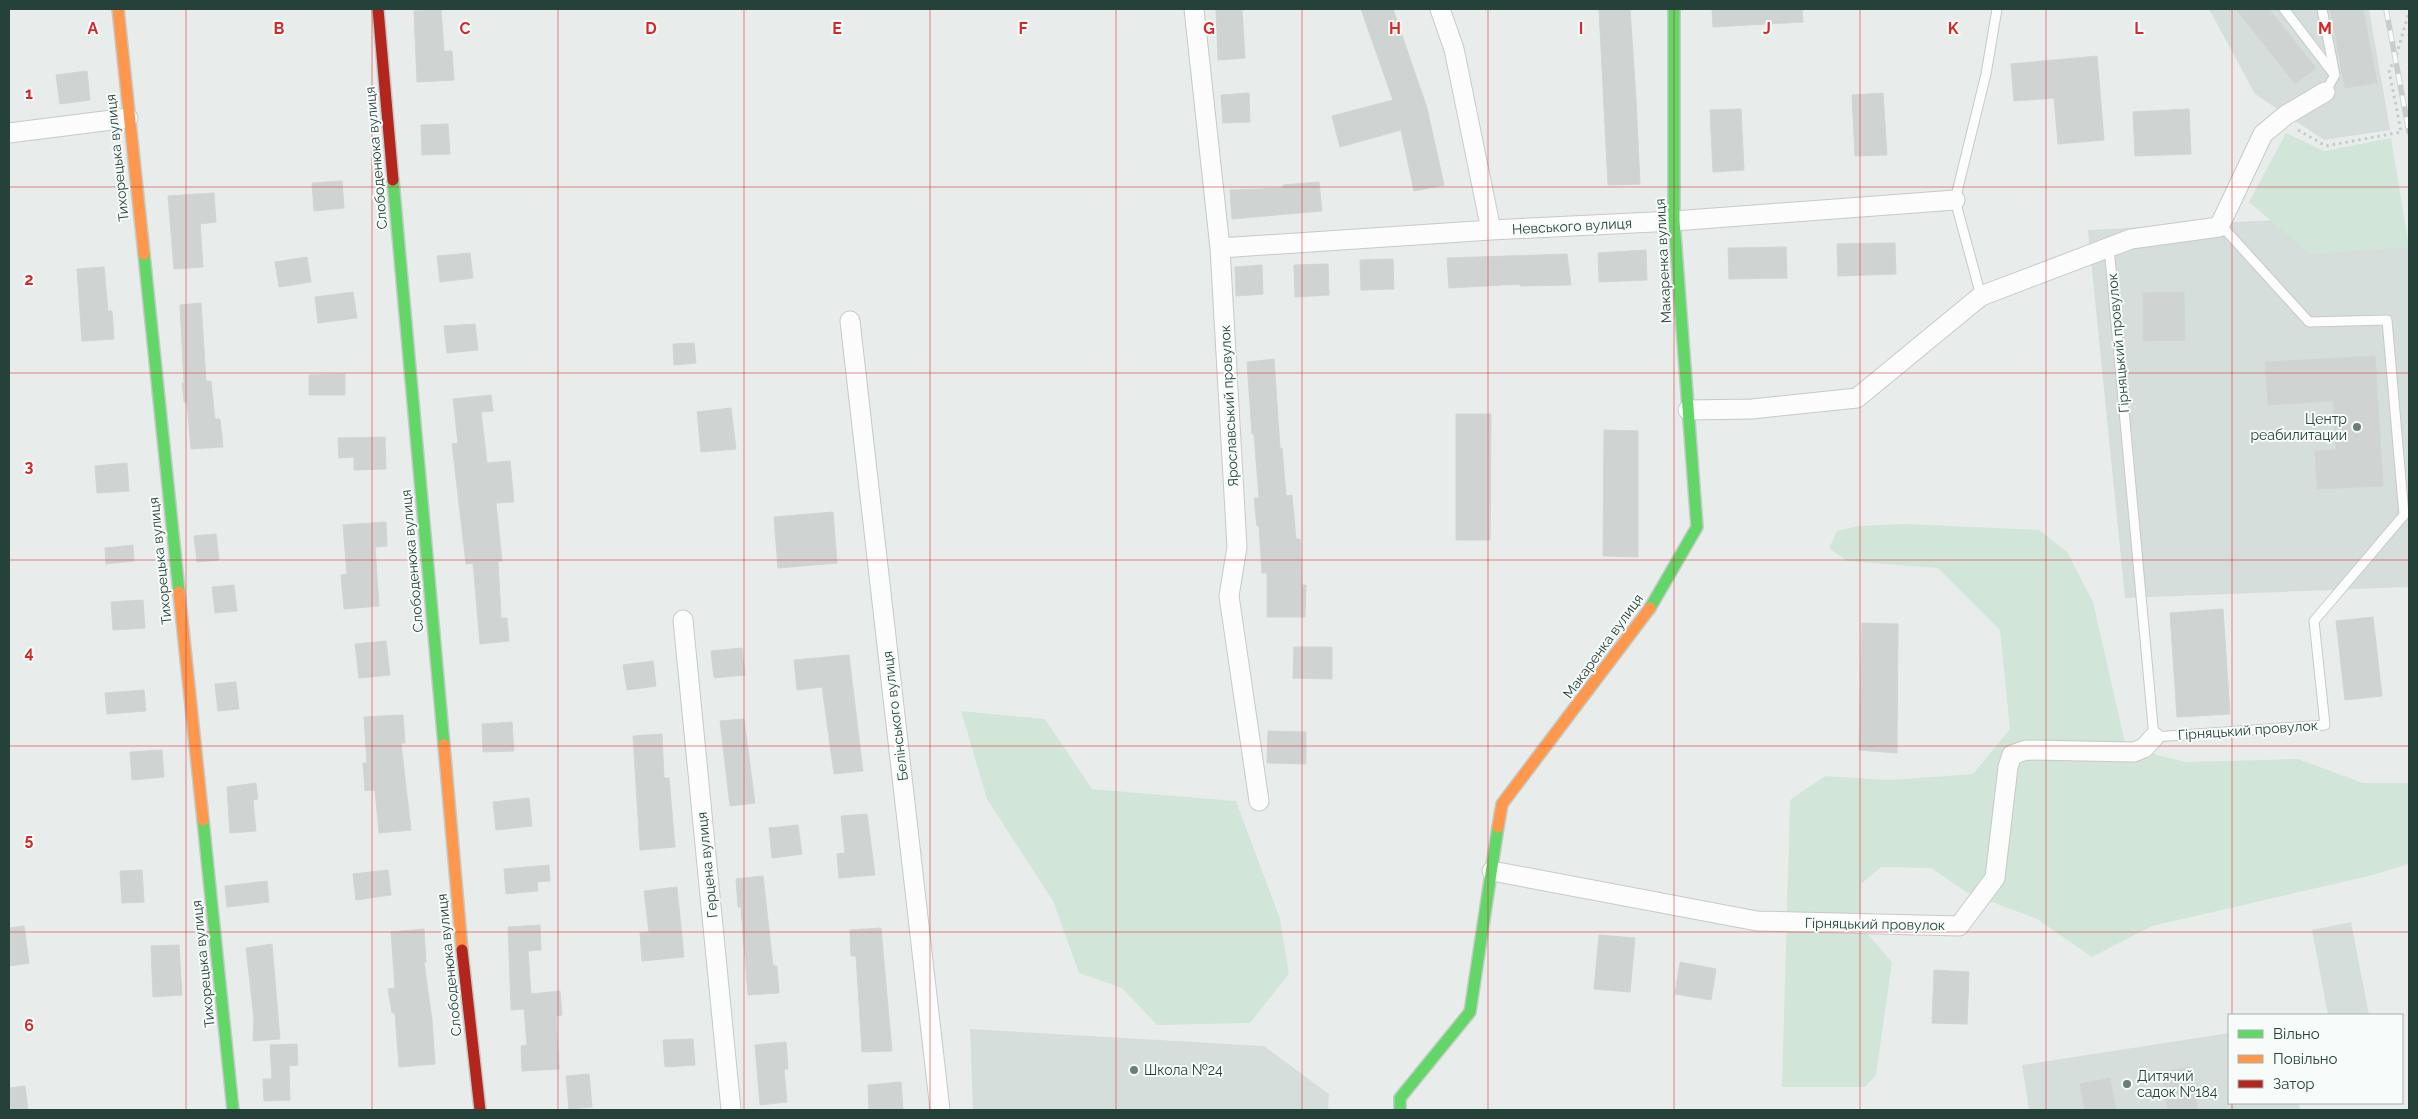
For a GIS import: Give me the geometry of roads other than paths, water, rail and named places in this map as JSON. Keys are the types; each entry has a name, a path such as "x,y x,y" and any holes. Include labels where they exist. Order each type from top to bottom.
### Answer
{"street":[{"name":"Тихорецька вулиця","path":"118,9 233,1110"},
{"name":"Слободенюка вулиця","path":"378,9 463,964 480,1110"},
{"name":"Ярославський провулок","path":"1194,9 1220,248 1237,547 1229,596 1259,801"},
{"path":"1440,9 1454,49 1491,230"},
{"name":"Макаренка вулиця","path":"1400,1110 1400,1098 1470,1012 1502,804 1647,614 1697,527 1674,221 1674,9"},
{"path":"1688,410 1752,409 1857,398 1981,296 2131,239 2219,227 2262,134 2280,119 2325,92"},
{"path":"9,133 128,118"},
{"name":"Невського вулиця","path":"1220,248 1491,230 1674,221 1955,200"},
{"name":"Белінського вулиця","path":"850,321 940,1110"},
{"name":"Герцена вулиця","path":"683,620 731,1110"},
{"name":"Гірняцький провулок","path":"1492,870 1756,921 1959,926 1995,878 2008,767 2012,755 2026,750 2134,752 2144,748 2154,737"}],"lane":[{"path":"1981,296 1955,200 1986,74 1997,9"},
{"path":"2284,9 2335,75"},
{"path":"2322,9 2335,75 2325,92"},
{"name":"Гірняцький провулок","path":"2110,247 2154,737 2325,725 2314,621 2404,515 2386,320 2309,322 2220,224"}],"railway":[{"path":"2386,9 2409,132"}],"place":[{"name":"Центр реабилитации","path":"2357,427"},
{"name":"Школа №24","path":"1134,1070"},
{"name":"Дитячий садок №184","path":"2127,1084"}]}
